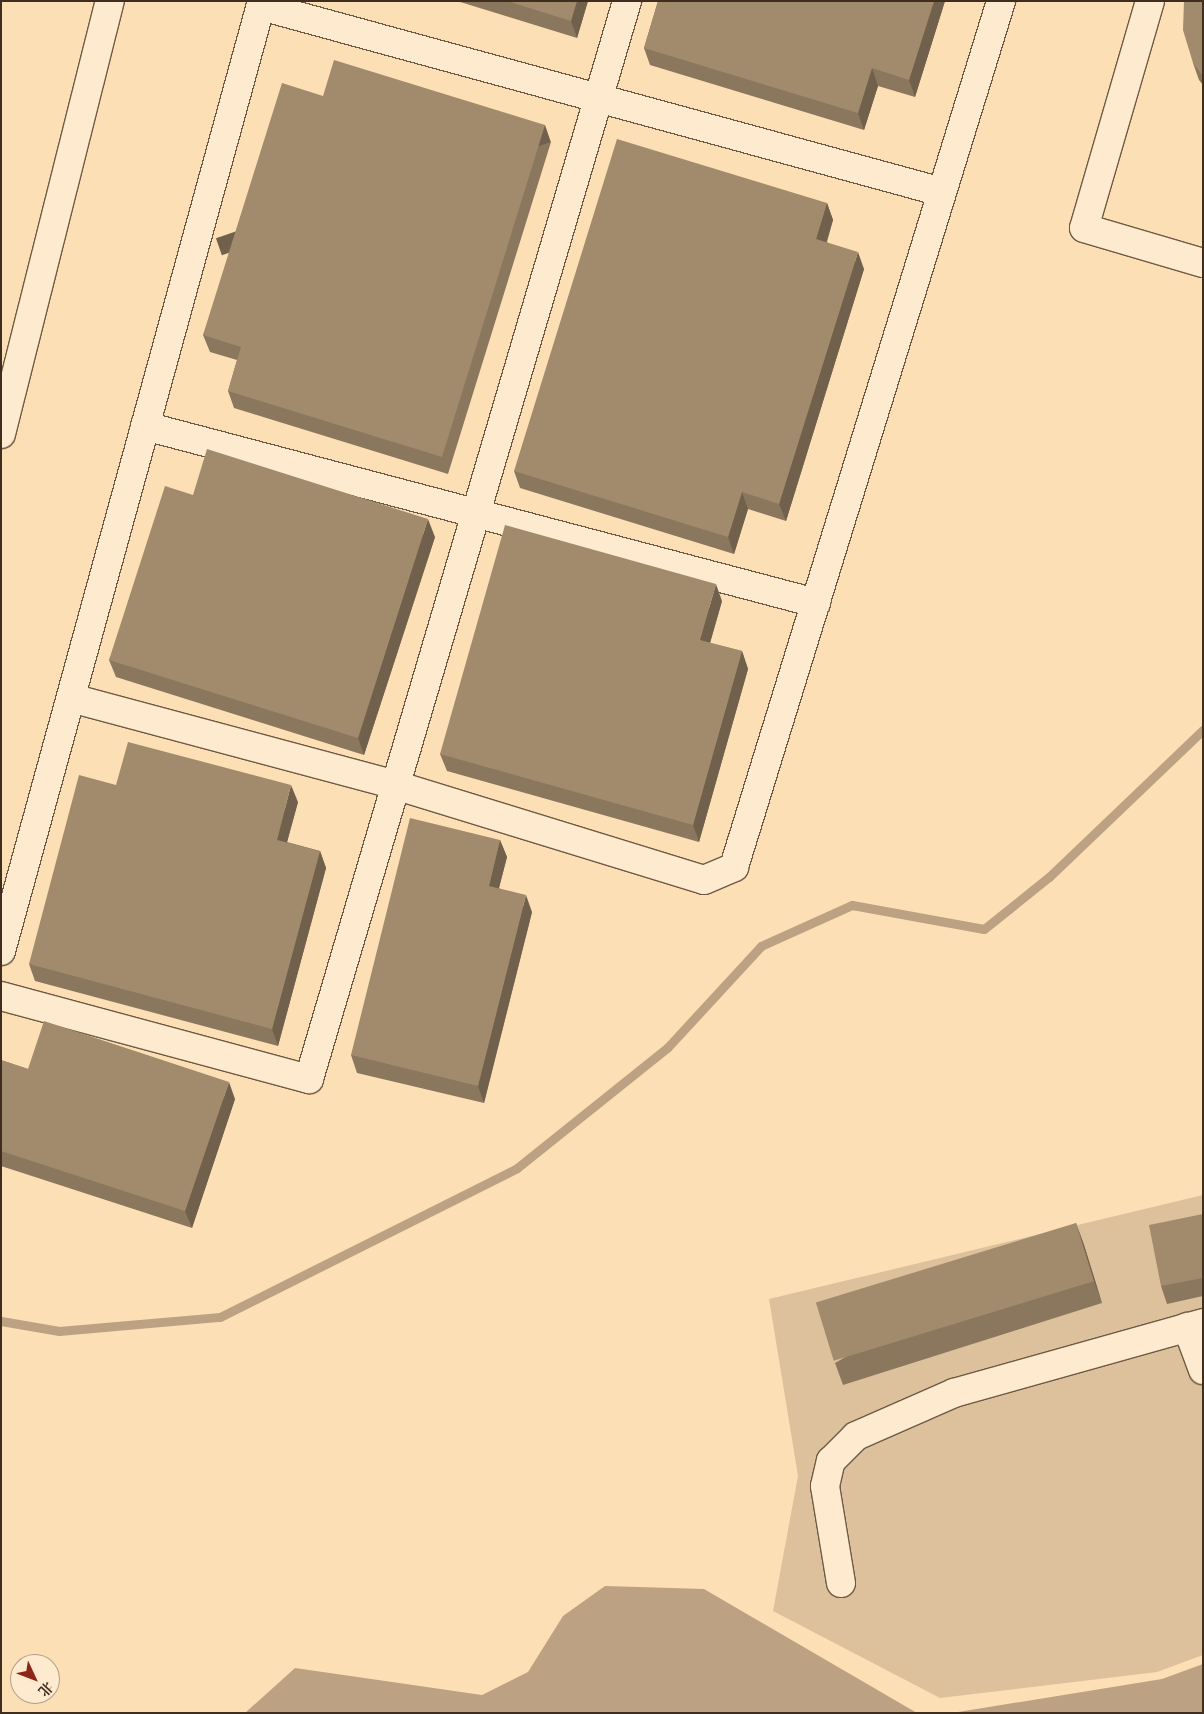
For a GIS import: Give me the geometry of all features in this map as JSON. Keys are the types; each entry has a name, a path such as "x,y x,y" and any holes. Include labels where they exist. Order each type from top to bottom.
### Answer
{"street":[{"path":"2,424 110,1"},
{"path":"1,996 309,1079 627,1"},
{"path":"71,698 396,785 704,880 734,867 1001,1"},
{"path":"1150,1 1084,228 1203,263"},
{"path":"1,951 261,4 942,192"},
{"path":"145,426 816,603"},
{"path":"841,1583 825,1486 831,1461 856,1436 954,1393 1195,1325 1203,1370"}],"shaded area":[{"path":"1203,1195 1203,1655 1157,1672 940,1698 773,1611 798,1476 769,1299"},
{"path":"605,1586 704,1589 917,1713 245,1713 295,1668 482,1695 528,1672 563,1616"},
{"path":"1203,1664 1203,1713 952,1713 1162,1679"}],"building":[{"path":"507,1 577,1 571,21"},
{"path":"658,1 934,1 909,80 872,68 858,113 644,48"},
{"path":"1184,1 1203,1 1203,76 1193,63 1183,30"},
{"path":"334,60 545,125 442,457 228,391 241,347 203,335 282,83 323,96"},
{"path":"617,139 827,203 816,239 858,252 779,504 742,492 728,537 514,471"},
{"path":"207,449 428,519 358,738 109,660 165,486 193,495"},
{"path":"505,525 716,584 700,640 742,651 693,825 440,754"},
{"path":"128,742 291,785 277,840 320,851 272,1029 29,964 79,775 116,785"},
{"path":"410,818 500,840 489,886 526,895 478,1086 351,1055"},
{"path":"44,1021 229,1082 185,1211 1,1151 1,1060 28,1069"},
{"path":"1203,1214 1203,1278 1161,1286 1149,1225"},
{"path":"1076,1223 1094,1281 834,1361 816,1303"}],"waterway":[{"path":"1,1321 59,1331 220,1317 517,1168 667,1048 761,946 852,905 984,929 1049,877 1203,730"}]}
